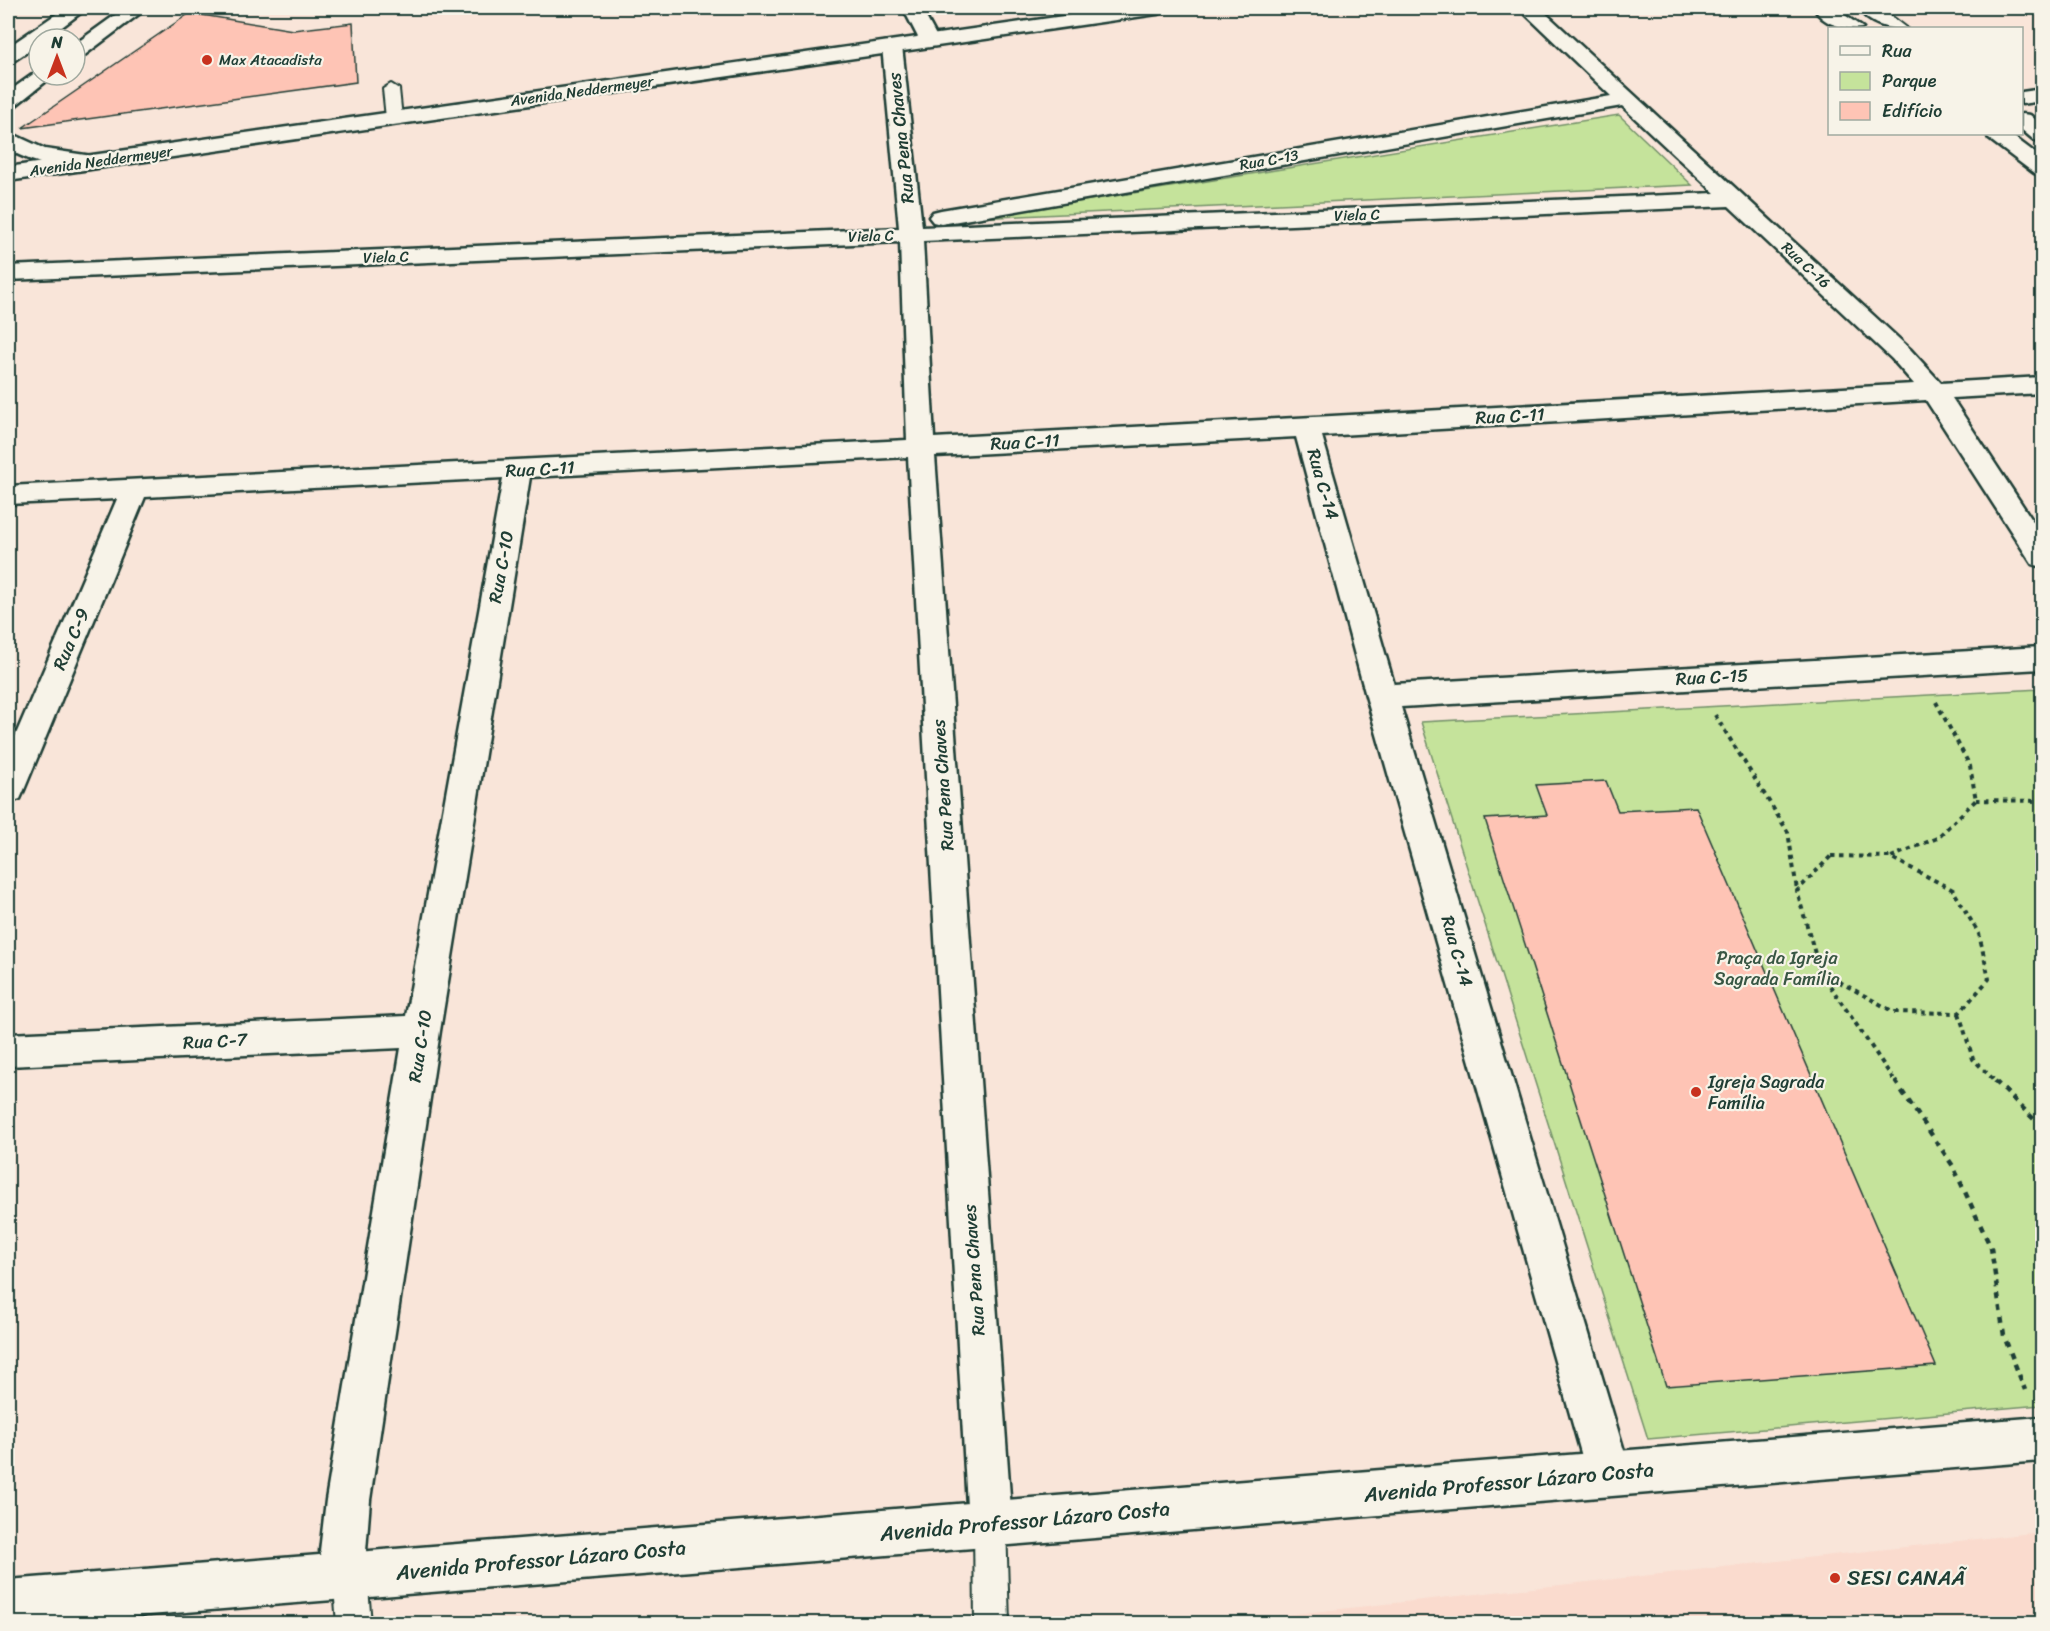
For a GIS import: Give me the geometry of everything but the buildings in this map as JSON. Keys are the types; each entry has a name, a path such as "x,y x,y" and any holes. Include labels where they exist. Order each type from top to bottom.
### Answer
{"street":[{"path":"8,56 77,8"},
{"path":"87,44 137,8"},
{"path":"912,8 929,41"},
{"name":"Avenida Neddermeyer","path":"8,174 1157,8"},
{"name":"Rua C-16","path":"1529,8 1901,354 1933,390 2043,557"},
{"path":"1823,8 1851,27"},
{"path":"1868,8 1895,27"},
{"name":"Rua Pena Chaves","path":"892,46 911,229 921,447 990,1524"},
{"path":"8,102 29,87"},
{"path":"2023,98 2043,95"},
{"name":"Rua C-13","path":"911,229 983,208 1629,99"},
{"path":"2023,121 2043,135"},
{"path":"1998,135 2043,168"},
{"path":"8,139 18,147 38,155 91,162"},
{"name":"Viela C","path":"8,273 911,229 1735,199"},
{"name":"Rua C-11","path":"8,495 1307,428 2043,385"},
{"name":"Rua C-14","path":"1307,428 1382,696 1609,1474"},
{"name":"Rua C-10","path":"350,1575 343,1551 348,1500 422,1031 518,470"},
{"name":"Rua C-9","path":"8,790 135,488"},
{"name":"Rua C-15","path":"1382,696 2043,658"},
{"name":"Rua C-7","path":"8,1050 422,1031"},
{"name":"Avenida Professor Lázaro Costa","path":"8,1603 2043,1439"}],"lane":[{"path":"391,89 394,118"},
{"path":"990,1524 992,1623"},
{"name":"Rua C-10","path":"350,1575 354,1623"}],"path":[{"path":"1917,665 1970,766 1976,801"},
{"path":"1689,678 1788,832 1797,891 1820,970 1953,1166 1991,1248 2004,1336 2026,1391"},
{"path":"1797,891 1831,855 1890,857 1937,838 1976,801 2043,801"},
{"path":"1820,970 1894,1012 1959,1013 1989,979 1979,934 1953,890 1890,857"},
{"path":"1959,1013 1973,1059 2043,1127"}],"shaded area":[{"name":"SESI CANAÃ","path":"2042,1532 2042,1623 1213,1623"}],"green space":[{"path":"1619,115 1692,185 977,218"},
{"name":"Praça da Igreja Sagrada Família","path":"2042,689 2042,1405 1648,1439 1421,722"}],"place":[{"name":"Max Atacadista","path":"207,60"},
{"name":"Igreja Sagrada Família","path":"1696,1092"},
{"name":"SESI CANAÃ","path":"1835,1578"}]}
